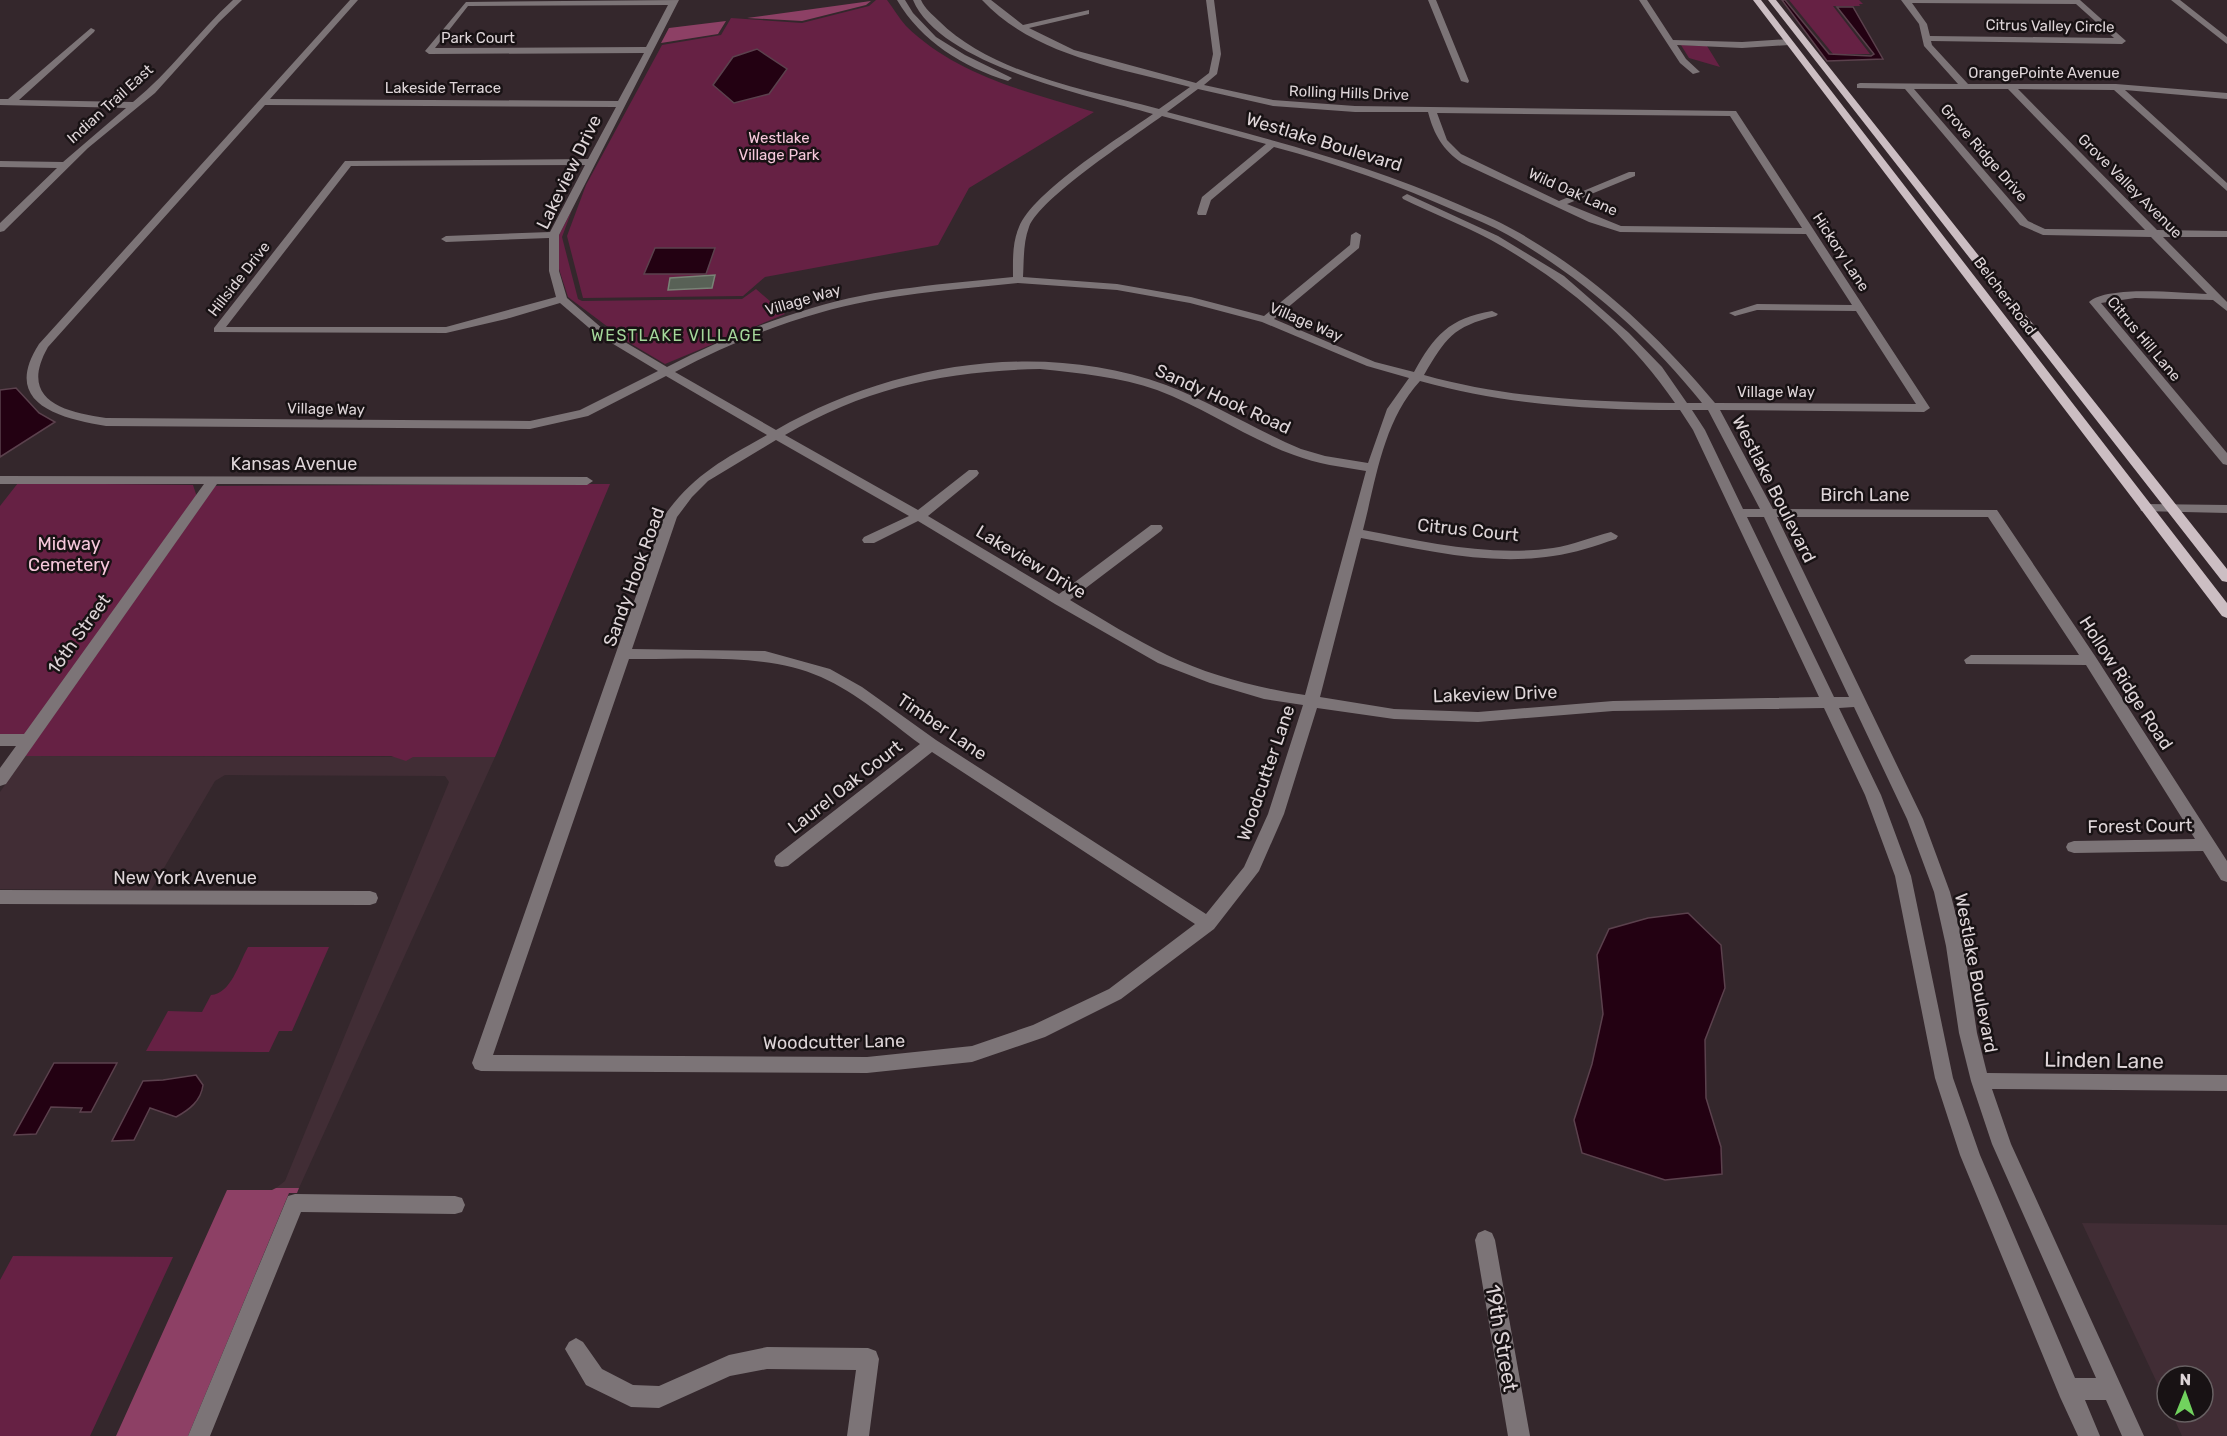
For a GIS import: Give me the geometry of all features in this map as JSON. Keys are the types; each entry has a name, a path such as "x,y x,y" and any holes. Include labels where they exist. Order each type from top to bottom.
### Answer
{"main road":[{"name":"Belcher Road","path":"1757,0 2227,613"},
{"name":"Belcher Road","path":"1772,0 2227,578"},
{"path":"1790,42 1806,42"}],"street":[{"name":"Indian Trail East","path":"0,229 65,165 135,105 238,0"},
{"name":"Village Way","path":"354,0 43,346 32,367 33,383 36,392 53,409 82,418 106,422 530,425 584,413 745,334 816,310 902,292 1018,280 1117,287 1155,292 1200,302 1266,320 1371,364 1416,378 1486,394 1557,404 1924,408"},
{"name":"Westlake Boulevard","path":"901,0 931,37 987,70 1035,88 1354,167 1415,189 1509,231 1556,260 1602,294 1679,368 1712,406 1769,513 1815,614 1860,702 1915,819 1942,892 1955,946 1968,1033 1980,1081 2002,1144 2133,1436"},
{"name":"Westlake Boulevard","path":"917,0 920,7 948,35 998,64 1156,117"},
{"name":"Rolling Hills Drive","path":"986,0 1005,18 1021,28 1071,52 1258,101 1299,107 1733,113"},
{"path":"1018,280 1019,245 1024,226 1036,208 1076,174 1213,74 1217,54 1210,0"},
{"path":"1432,0 1464,81"},
{"path":"1643,0 1683,61 1696,72"},
{"path":"2175,0 2227,41"},
{"path":"1905,1 1919,16 1928,46 1965,86"},
{"name":"Citrus Valley Circle","path":"1905,1 2078,2 2122,41 1927,38"},
{"name":"Lakeview Drive","path":"674,2 554,235 554,271 562,299 599,331 919,516 1060,602 1163,659 1215,679 1269,695 1394,714 1478,717 1613,706 1860,702"},
{"name":"Park Court","path":"650,50 429,51 466,4 674,2"},
{"path":"1021,28 1086,12"},
{"path":"11,102 91,30"},
{"path":"1670,42 1771,44 1790,42"},
{"name":"OrangePointe Avenue","path":"1860,86 2116,87 2227,96"},
{"name":"Grove Ridge Drive","path":"1907,86 2024,223 2043,232 2157,234"},
{"name":"Grove Valley Avenue","path":"2011,87 2227,308"},
{"path":"2116,87 2227,188"},
{"path":"0,102 135,105"},
{"name":"Lakeside Terrace","path":"262,102 623,104"},
{"name":"Wild Oak Lane","path":"1432,110 1441,138 1448,150 1465,162 1593,220 1620,229 1809,231"},
{"name":"Hickory Lane","path":"1733,113 1924,408"},
{"path":"1202,213 1206,200 1268,147"},
{"name":"Westlake Boulevard","path":"1268,147 1410,198 1494,238 1560,278 1625,335 1658,369 1684,407 1698,430 1873,795 1903,876 1944,1078 1970,1155 2089,1436"},
{"name":"Hillside Drive","path":"562,299 484,322 446,330 218,330 348,163 592,162"},
{"path":"0,164 65,165"},
{"path":"1560,204 1632,174"},
{"path":"2157,234 2227,234"},
{"path":"446,238 554,235"},
{"path":"1266,320 1355,246 1356,235"},
{"name":"Citrus Hill Lane","path":"2216,297 2124,296 2094,302 2227,460"},
{"path":"1735,313 1757,307 1859,308"},
{"name":"Woodcutter Lane","path":"482,1063 867,1065 972,1054 1039,1031 1115,994 1208,924 1251,871 1276,814 1311,702 1378,446 1392,411 1404,391 1416,378 1436,344 1473,316 1491,314"},
{"name":"Sandy Hook Road","path":"482,1063 671,516 691,489 774,434 846,398 912,377 960,369 1004,366 1064,367 1141,381 1197,403 1299,452 1330,462 1372,468"},
{"path":"869,540 919,516 973,473"},
{"name":"Kansas Avenue","path":"0,480 587,481"},
{"name":"16th Street","path":"0,780 212,482"},
{"path":"2146,508 2227,508"},
{"name":"Birch Lane","path":"1738,513 1992,513"},
{"name":"Hollow Ridge Road","path":"1992,513 2090,660 2227,875"},
{"path":"1060,602 1156,528"},
{"name":"Citrus Court","path":"1355,533 1470,553 1514,555 1553,552 1611,536"},
{"name":"Timber Lane","path":"625,654 765,656 815,668 857,691 931,744 1208,924"},
{"path":"1971,660 2090,660"},
{"path":"0,740 27,740"},
{"name":"Laurel Oak Court","path":"782,861 931,744"},
{"name":"Forest Court","path":"2073,847 2206,844"},
{"name":"New York Avenue","path":"0,897 370,898"},
{"name":"Linden Lane","path":"1980,1081 2227,1083"},
{"path":"199,1436 295,1203 455,1205"},
{"name":"19th Street","path":"1485,1240 1519,1436"},
{"path":"576,1349 594,1377 631,1396 659,1397 729,1366 767,1358 868,1359 858,1436"},
{"path":"2068,1389 2112,1389"}],"shaded area":[{"path":"1782,0 1785,0 1829,54 1871,56 1874,54 1837,7 1853,7 1883,59 1827,61"},
{"path":"871,1 866,5 802,21 747,18"},
{"path":"726,21 718,34 661,43 669,28"},
{"path":"757,49 787,69 769,94 734,103 713,85 733,57"},
{"path":"655,248 715,248 706,274 644,274"},
{"path":"16,388 39,413 55,422 0,457 0,390"},
{"path":"25,756 495,757 299,1188 276,1188 285,1181 449,782 445,776 225,775 215,781 151,890 0,889 0,792"},
{"path":"1688,913 1721,945 1725,988 1705,1040 1706,1098 1721,1147 1722,1174 1665,1180 1582,1153 1574,1120 1592,1064 1603,1014 1597,955 1609,929 1648,918"},
{"path":"54,1063 117,1063 91,1112 80,1112 82,1108 51,1107 36,1134 14,1135"},
{"path":"196,1075 203,1085 202,1091 190,1108 176,1117 150,1108 134,1140 112,1141 143,1081"},
{"path":"299,1188 297,1193 289,1193 188,1436 116,1436 227,1190 272,1190"},
{"path":"2082,1223 2227,1225 2227,1436 2182,1436 2176,1424 2215,1424 2215,1364 2155,1364 2155,1378"}],"green space":[{"name":"Westlake Village Park","path":"876,0 887,0 906,26 926,43 970,70 1019,89 1094,112 969,188 938,245 765,277 743,296 583,298 567,236 586,185 662,45 721,35 731,18 802,23 869,6"},
{"path":"1789,0 1859,0 1863,4 1859,4 1860,6 1833,6 1870,54 1833,54"},
{"path":"1681,45 1707,46 1720,67 1689,58"},
{"path":"572,210 562,237 578,299 582,301 742,299 756,289 785,314 665,364 628,342 568,297 559,269 559,235"},
{"name":"Midway Cemetery","path":"18,483 193,485 197,497 22,740 0,740 0,506"},
{"path":"610,484 495,757 413,757 406,761 391,756 25,756 215,486"},
{"path":"248,947 329,947 292,1031 279,1031 269,1052 146,1051 168,1011 202,1012 211,995 218,993 229,984"},
{"path":"13,1256 173,1257 90,1436 0,1436 0,1280"}],"building":[{"path":"715,275 712,288 668,290 670,278"}],"district":[{"name":"WESTLAKE VILLAGE","path":"677,335"}]}
